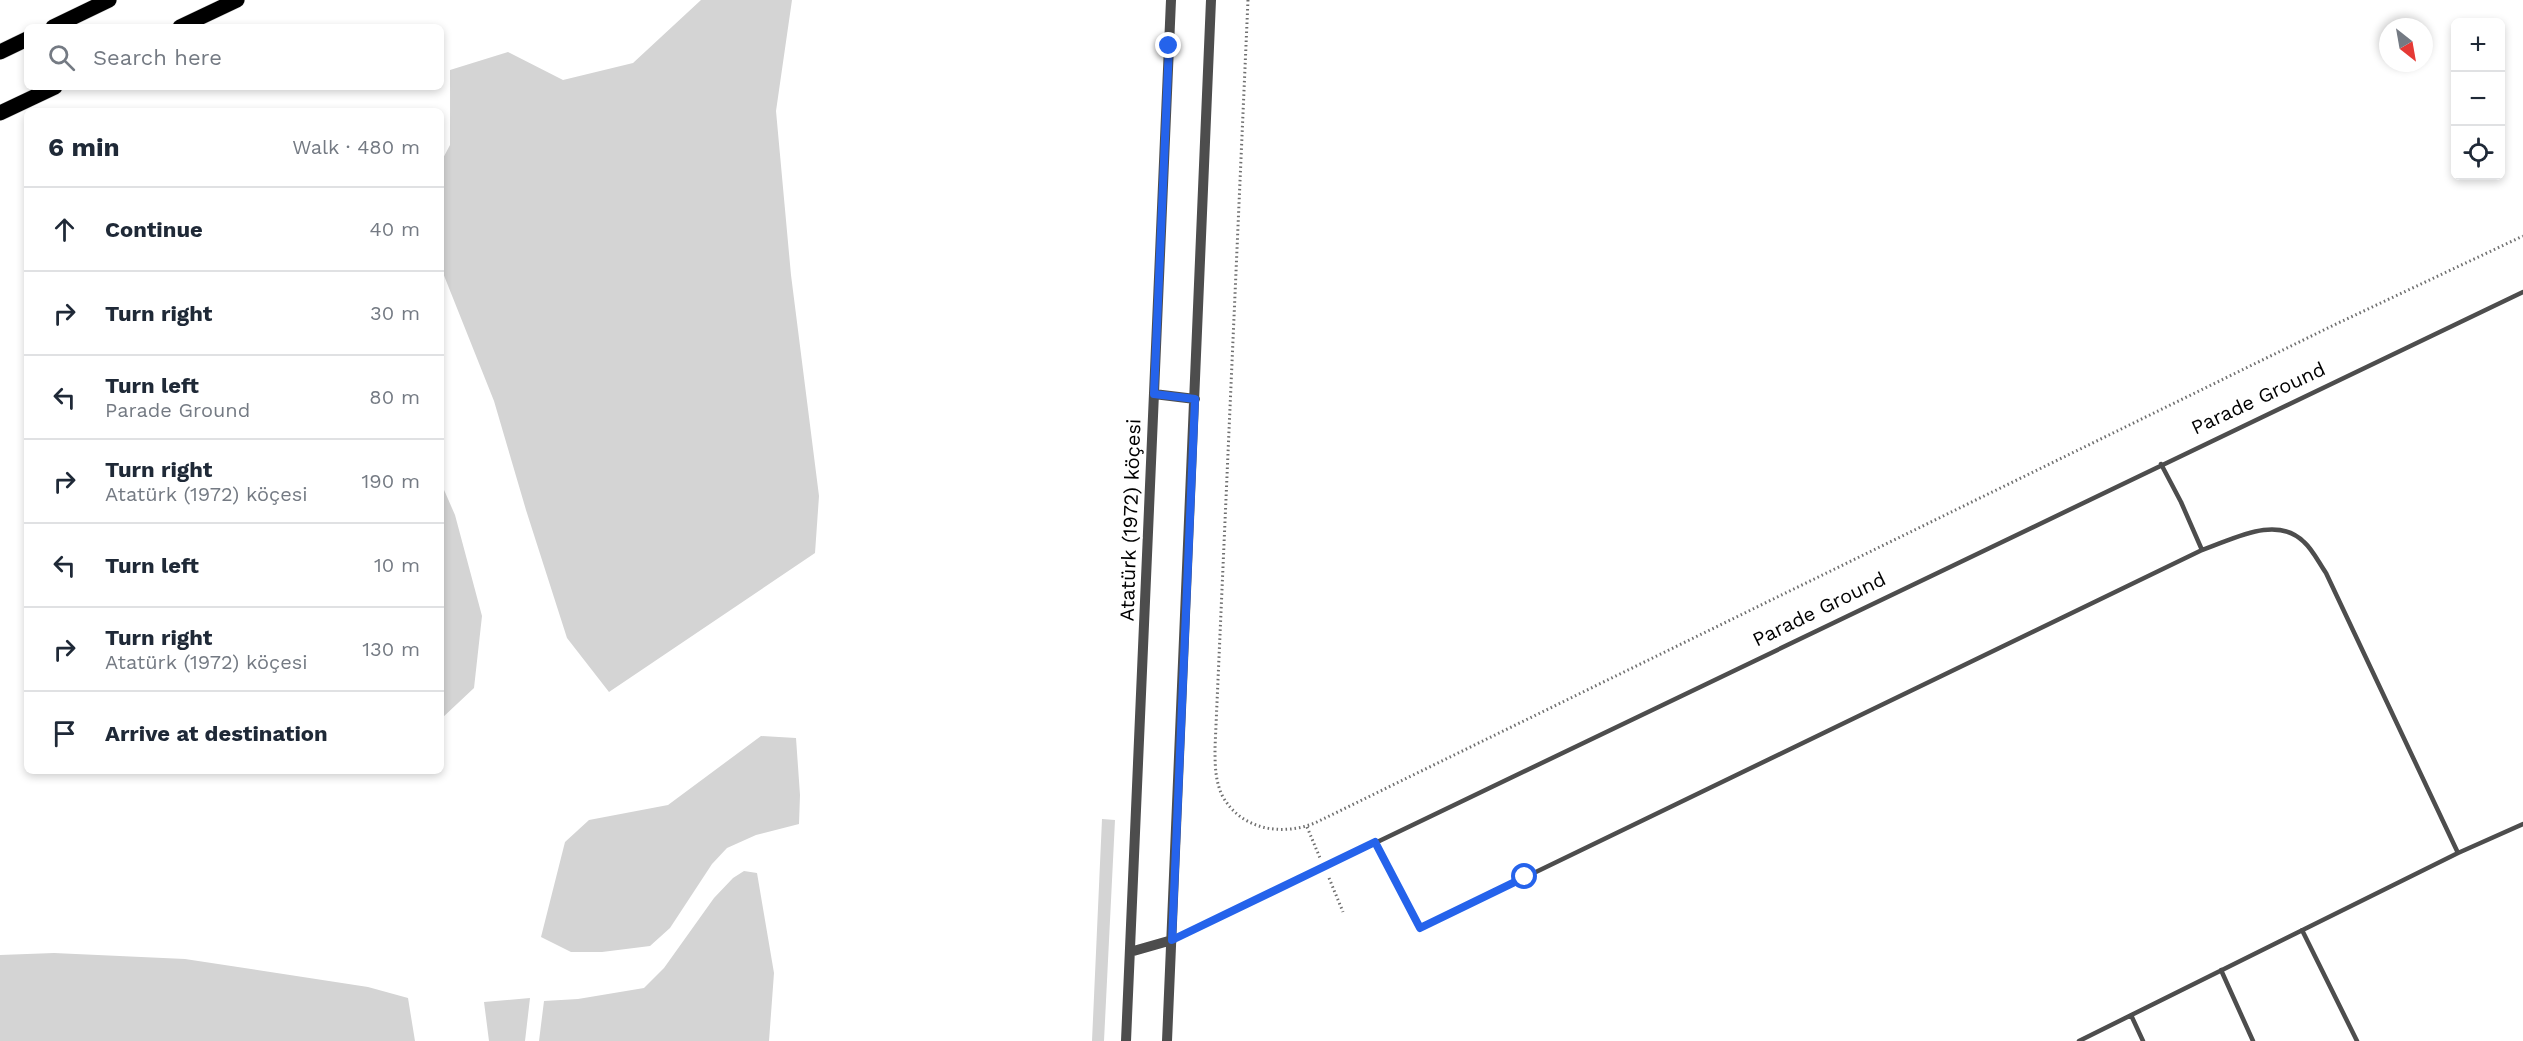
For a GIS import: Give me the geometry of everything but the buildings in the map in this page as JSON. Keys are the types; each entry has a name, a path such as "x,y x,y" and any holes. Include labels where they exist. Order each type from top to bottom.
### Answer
{"main road":[{"path":"58,24 109,0"},
{"path":"186,24 237,0"},
{"path":"0,52 24,40"},
{"path":"0,113 49,90"}],"street":[{"name":"Atatürk (1972) köçesi","path":"1126,1041 1171,0"},
{"path":"1167,1041 1211,0"},
{"path":"1154,394 1195,399"},
{"name":"Parade Ground","path":"1130,952 1172,940"}],"lane":[{"name":"Parade Ground","path":"1172,940 2523,292"},
{"path":"2161,464 2202,550"},
{"path":"1375,842 1420,928 2202,550 2265,528 2282,529 2304,541 2326,573 2458,853"},
{"path":"2079,1041 2458,853 2523,824"},
{"path":"2302,930 2357,1041"},
{"path":"2221,970 2253,1041"},
{"path":"2131,1016 2144,1041"}],"path":[{"path":"1248,0 1215,748 1216,778 1221,794 1229,806 1240,817 1271,830 1287,831 1317,822 2334,325 2523,236"}],"shaded area":[{"path":"701,0 792,0 776,111 791,275 819,496 815,553 609,692 567,638 494,401 444,276 444,156 450,145 450,70 508,52 563,80 633,63"},
{"path":"444,490 455,515 482,616 474,688 444,716"},
{"path":"761,736 796,738 800,795 799,824 756,835 727,848 712,864 670,928 650,946 602,952 571,952 541,937 565,842 589,820 668,805"},
{"path":"1102,819 1115,820 1104,1041 1092,1041"},
{"path":"744,871 757,873 774,973 769,1041 539,1041 544,1001 578,999 644,988 664,968 714,898 733,878"},
{"path":"54,953 185,959 368,987 408,998 415,1041 0,1041 0,955"},
{"path":"530,998 525,1041 489,1041 484,1002"}],"route":[{"path":"1169,46 1154,394 1195,399 1172,940 1375,842 1420,928 1525,877"}]}
